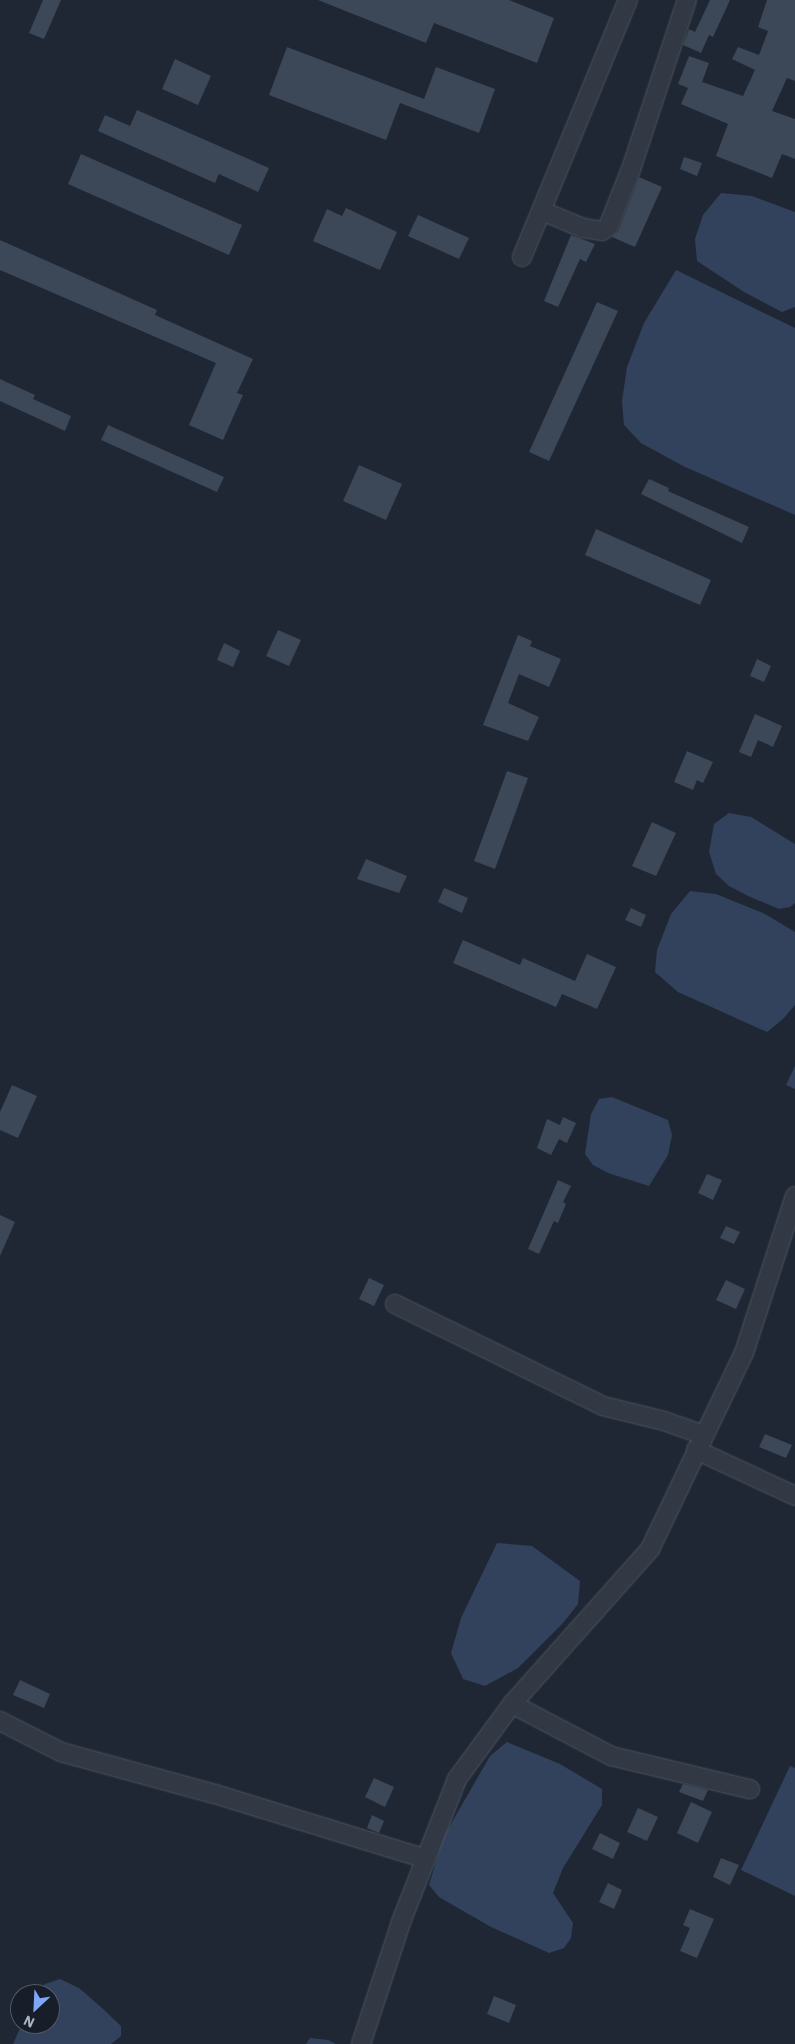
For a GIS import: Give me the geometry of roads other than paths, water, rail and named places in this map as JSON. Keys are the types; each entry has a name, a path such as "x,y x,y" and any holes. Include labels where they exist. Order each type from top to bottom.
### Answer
{"street":[{"path":"522,257 628,0"},
{"path":"542,211 583,228 602,231 608,227 631,169 688,0"},
{"path":"361,2044 401,1922 457,1779 512,1704 650,1549 744,1353 795,1196"},
{"path":"395,1304 603,1406 664,1421 795,1496"},
{"path":"512,1704 611,1756 750,1789"},
{"path":"0,1721 61,1752 215,1794 426,1859"}],"water":[{"path":"721,193 752,196 795,212 795,307 782,312 744,292 697,261 695,239 703,215"},
{"path":"676,270 795,328 795,515 683,466 641,443 624,425 622,401 627,367 644,323"},
{"path":"729,813 751,817 795,844 795,903 790,907 779,909 748,896 729,886 716,874 709,852 714,824"},
{"path":"690,891 716,894 765,914 795,932 795,1005 783,1019 767,1032 678,992 655,972 657,950 671,914"},
{"path":"795,1066 795,1089 786,1085"},
{"path":"612,1097 668,1120 672,1135 668,1155 649,1186 608,1173 593,1165 585,1154 591,1114 599,1099"},
{"path":"497,1543 532,1546 580,1581 578,1604 563,1623 518,1668 485,1686 463,1679 451,1653 461,1618"},
{"path":"507,1742 560,1764 602,1789 602,1805 563,1868 553,1893 573,1923 571,1938 564,1948 549,1953 491,1927 439,1897 429,1885 444,1836 490,1756"},
{"path":"790,1766 795,1768 795,1896 741,1870"},
{"path":"60,1979 79,1988 121,2026 121,2036 111,2044 13,2044 18,2034 60,2034 60,1984 45,1984"},
{"path":"310,2038 328,2040 336,2044 306,2044"}]}
